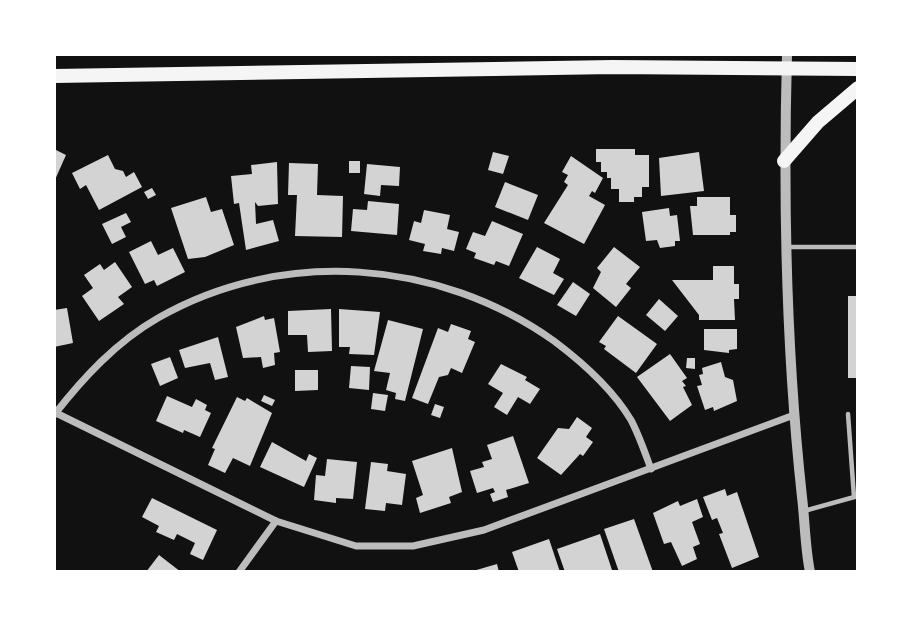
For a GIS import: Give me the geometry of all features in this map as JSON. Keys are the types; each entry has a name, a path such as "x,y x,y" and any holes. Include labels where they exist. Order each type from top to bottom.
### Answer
{"main road":[{"path":"54,76 786,62 858,69"},
{"path":"784,161 818,122 858,88"}],"street":[{"path":"786,62 786,247 794,415 810,572"},
{"path":"651,469 631,421 614,398 582,363 536,329 499,307 445,287 402,276 349,270 288,275 238,286 158,318 116,348 75,387 55,413 276,522 356,546 413,546 484,530 651,469 794,415"},
{"path":"239,572 276,522"}],"lane":[{"path":"786,247 858,247"},
{"path":"803,511 856,497 848,414"}],"building":[{"path":"54,149 66,155 54,182"},
{"path":"596,149 635,149 635,155 649,155 649,187 642,187 642,197 634,197 634,202 619,202 619,189 611,189 611,178 607,178 607,172 601,172 601,162 596,162"},
{"path":"493,152 509,156 503,174 488,170"},
{"path":"699,152 704,191 661,196 659,158"},
{"path":"108,155 115,169 123,171 126,177 134,172 142,187 99,210 86,185 80,189 72,173"},
{"path":"571,156 603,178 595,193 592,191 589,196 605,205 584,244 544,223 568,185 564,182 568,175 562,172"},
{"path":"349,161 360,161 360,173 349,173"},
{"path":"277,162 278,204 258,206 255,202 256,224 273,220 279,241 246,250 239,203 234,204 231,176 252,174 251,165"},
{"path":"289,163 318,164 317,195 343,196 342,237 295,236 297,195 288,195"},
{"path":"367,164 400,167 399,186 381,185 380,196 364,194"},
{"path":"505,182 538,195 528,220 495,207"},
{"path":"152,188 156,195 148,199 144,192"},
{"path":"206,197 211,212 222,209 234,245 205,257 188,259 171,208"},
{"path":"697,197 730,197 730,215 736,215 736,232 730,232 730,235 693,235 690,206 697,206"},
{"path":"368,201 399,204 397,235 351,231 353,209 367,210"},
{"path":"669,208 670,216 677,215 680,241 675,241 675,246 660,248 657,240 646,241 642,212"},
{"path":"424,210 450,215 447,229 459,232 454,251 442,248 441,254 423,251 425,244 409,240 414,221 421,223"},
{"path":"126,213 131,222 121,227 126,237 112,244 102,224"},
{"path":"492,221 523,234 509,266 496,261 494,265 474,258 476,253 466,249 473,232 485,236"},
{"path":"151,241 158,255 173,248 185,272 157,286 154,280 145,284 129,252"},
{"path":"537,247 560,259 553,273 564,279 554,295 519,278"},
{"path":"614,247 640,267 626,284 631,288 616,307 593,288 601,272 597,268"},
{"path":"115,262 132,287 118,297 124,304 99,321 82,296 93,288 84,275 100,264 104,270"},
{"path":"713,266 734,266 734,284 739,284 739,299 734,299 735,320 699,320 699,315 672,280 713,280"},
{"path":"573,282 590,294 576,316 557,305"},
{"path":"848,296 858,296 858,378 848,378"},
{"path":"659,299 678,316 665,331 646,315"},
{"path":"67,308 73,343 54,347 54,310"},
{"path":"331,309 332,351 308,352 307,335 288,335 288,311"},
{"path":"339,309 380,312 374,355 349,354 350,347 339,347"},
{"path":"264,316 265,320 274,318 280,352 274,353 275,365 263,368 261,357 243,358 236,327"},
{"path":"618,316 657,344 636,373 604,349 606,346 599,342"},
{"path":"388,320 423,329 405,401 395,399 396,393 386,390 390,373 374,371"},
{"path":"451,324 471,331 468,339 475,342 462,373 451,368 448,375 439,377 428,404 412,398 438,328 448,332"},
{"path":"704,329 737,329 737,349 729,350 729,353 704,350"},
{"path":"218,337 228,377 215,380 210,363 185,368 179,350"},
{"path":"670,354 687,378 682,381 686,386 683,387 692,405 670,421 637,377"},
{"path":"170,357 178,378 160,386 151,364"},
{"path":"687,358 695,358 695,369 686,368"},
{"path":"721,362 725,377 733,380 737,401 714,411 713,407 705,410 697,386 702,385 699,375 703,374 702,368"},
{"path":"501,364 527,377 525,380 540,389 530,404 518,397 507,415 494,407 503,393 488,384"},
{"path":"351,366 370,367 369,390 349,388"},
{"path":"295,370 318,370 318,390 295,391"},
{"path":"373,393 388,395 385,411 371,409"},
{"path":"264,395 275,400 272,406 261,401"},
{"path":"167,396 192,407 196,399 207,405 205,410 211,413 200,437 156,421"},
{"path":"237,397 245,401 247,398 272,413 250,466 233,458 225,473 208,465 215,449 212,448"},
{"path":"435,404 444,407 440,418 431,415"},
{"path":"577,417 592,428 586,437 593,442 583,456 580,454 561,475 537,458 558,428 569,429"},
{"path":"513,436 529,483 506,490 508,497 493,502 490,494 495,492 493,488 477,493 470,471 484,467 482,462 492,459 487,445"},
{"path":"272,442 306,461 309,454 317,458 304,487 260,467"},
{"path":"452,448 462,492 449,497 451,503 420,513 416,498 423,495 412,461"},
{"path":"327,459 357,462 353,499 336,498 336,503 314,500 316,475 325,476"},
{"path":"371,462 388,464 387,471 406,474 402,505 386,503 385,511 365,509"},
{"path":"725,489 727,496 737,492 759,557 732,568 719,534 723,533 717,518 712,520 703,497"},
{"path":"152,498 217,530 203,560 190,554 195,543 177,534 174,540 156,532 159,526 142,517"},
{"path":"697,499 703,517 692,522 700,544 693,547 697,559 682,566 671,542 664,544 653,513 678,501 680,506"},
{"path":"634,519 653,572 619,572 604,529"},
{"path":"600,534 612,570 565,572 557,549"},
{"path":"549,539 560,572 519,572 512,552"},
{"path":"159,555 181,572 146,572"},
{"path":"497,564 499,572 473,572 473,571"}]}
